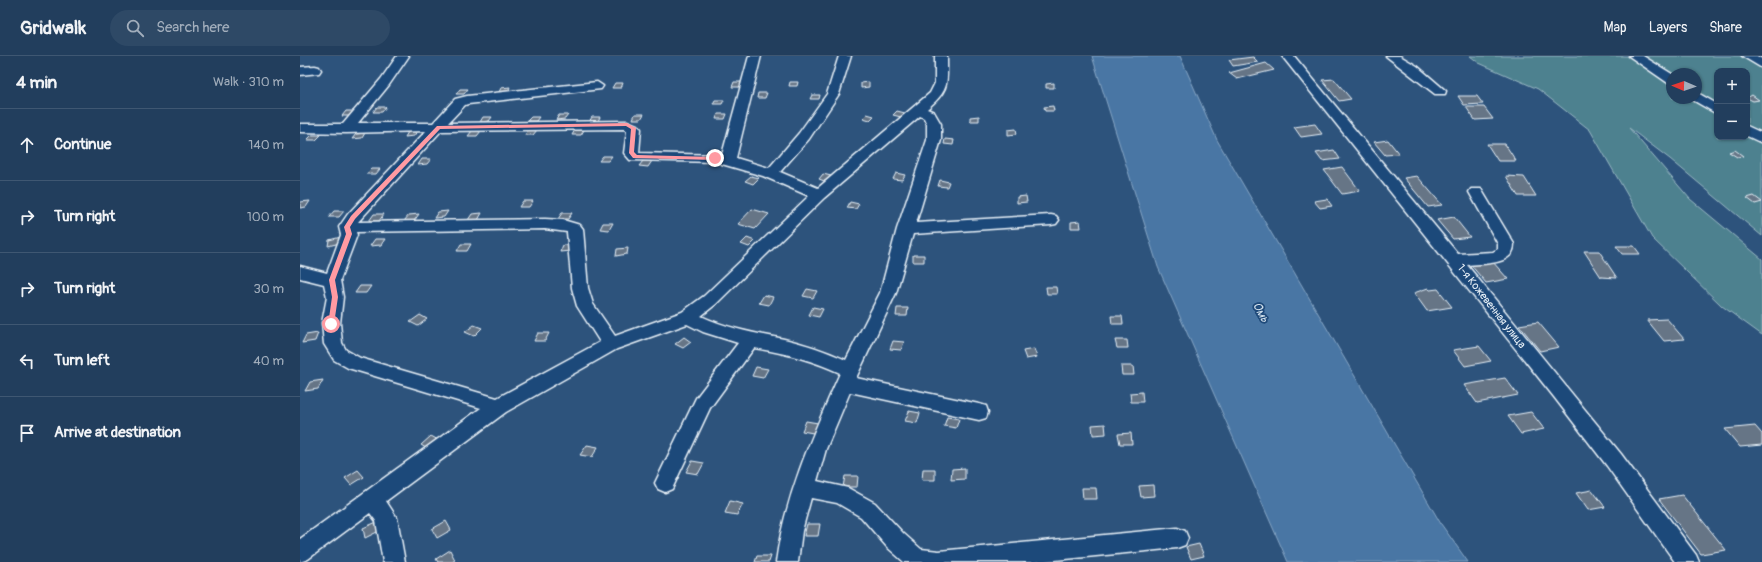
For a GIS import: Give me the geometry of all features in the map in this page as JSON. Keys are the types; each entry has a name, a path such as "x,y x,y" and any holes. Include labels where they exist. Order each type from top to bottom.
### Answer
{"street":[{"path":"346,129 403,56"},
{"path":"728,160 755,56"},
{"path":"772,173 804,136 833,94 845,56"},
{"path":"300,552 499,406 611,344 688,316 710,300 820,195 936,95 941,83 941,56"},
{"name":"1-я Кожевенная улица","path":"1288,56 1456,260 1614,460 1688,562"},
{"path":"1392,56 1413,69 1440,91"},
{"path":"1635,56 1666,76"},
{"path":"1748,56 1762,64"},
{"path":"300,71 315,70"},
{"path":"499,406 354,363 340,354 333,344 331,324 335,297 332,280 349,234 347,227 353,218 460,102 597,86"},
{"path":"1702,100 1714,108"},
{"path":"787,562 791,531 816,449 847,376 888,293 922,170 934,140 934,124 929,115 919,110"},
{"path":"300,128 346,129 627,125 634,128 631,153 635,157 715,158 728,160 772,173 820,195"},
{"path":"1750,132 1762,140"},
{"path":"1456,260 1495,257 1506,252 1506,244 1476,192"},
{"path":"905,229 1051,220"},
{"path":"347,227 545,224 563,225 575,229 580,288 585,306 611,344"},
{"path":"300,272 332,280"},
{"path":"688,316 709,327 750,340 785,346 820,356 847,376 979,412"},
{"path":"666,483 703,403 750,340"},
{"path":"804,487 842,495 868,510 895,540 916,559 939,562 1177,538"},
{"path":"373,499 386,518 394,562"}],"green space":[{"path":"1470,56 1743,56 1762,67 1762,236 1670,159 1629,128 1690,199 1762,259 1762,335 1722,306 1652,238 1590,130 1538,89 1479,63"}],"water":[{"name":"Омь","path":"1092,56 1180,56 1217,140 1441,524 1468,562 1288,562 1158,267"}],"building":[{"path":"1253,57 1258,62 1233,66 1229,60"},
{"path":"1266,63 1274,70 1237,79 1229,73"},
{"path":"1334,79 1351,99 1339,101 1322,80"},
{"path":"734,82 742,82 740,87 732,87"},
{"path":"790,82 798,82 797,86 789,86"},
{"path":"869,82 869,87 861,88 861,83"},
{"path":"615,83 623,83 621,88 612,88"},
{"path":"1054,83 1054,88 1046,88 1046,84"},
{"path":"510,87 508,91 499,92 501,88"},
{"path":"460,89 468,89 464,94 456,94"},
{"path":"758,93 767,93 765,98 757,98"},
{"path":"812,95 820,95 819,99 810,99"},
{"path":"1752,95 1759,100 1753,101 1750,100 1750,96"},
{"path":"1458,96 1477,96 1483,104 1464,105"},
{"path":"715,100 724,100 722,104 713,104"},
{"path":"1053,106 1054,111 1045,111 1044,107"},
{"path":"377,107 386,107 382,112 373,112"},
{"path":"1466,107 1484,107 1493,119 1475,120"},
{"path":"346,111 355,111 351,116 342,116"},
{"path":"897,111 905,113 901,117 893,115"},
{"path":"635,114 644,114 641,119 633,119"},
{"path":"718,114 727,114 725,119 716,119"},
{"path":"867,114 874,116 870,120 863,118"},
{"path":"559,115 568,115 565,119 556,120"},
{"path":"979,116 979,121 970,121 970,117"},
{"path":"483,117 492,117 489,121 480,122"},
{"path":"531,117 539,117 536,121 527,121"},
{"path":"592,117 600,117 598,121 589,122"},
{"path":"1315,124 1322,134 1301,137 1294,127"},
{"path":"1016,129 1017,134 1008,135 1008,130"},
{"path":"528,130 537,130 533,135 525,135"},
{"path":"575,130 584,130 581,135 572,135"},
{"path":"417,131 414,136 405,137 408,132"},
{"path":"472,131 481,131 477,136 468,136"},
{"path":"365,133 362,138 352,139 356,134"},
{"path":"312,135 321,135 316,140 307,140"},
{"path":"945,139 954,140 953,145 944,144"},
{"path":"1388,140 1399,154 1385,155 1374,142"},
{"path":"1487,144 1505,144 1516,161 1498,161"},
{"path":"1334,150 1340,159 1322,161 1316,153"},
{"path":"1735,150 1743,156 1737,157 1729,152"},
{"path":"603,156 612,156 608,161 599,161"},
{"path":"422,159 431,159 427,164 418,165"},
{"path":"643,161 652,161 648,167 639,166"},
{"path":"1342,167 1360,191 1342,194 1324,170"},
{"path":"371,169 380,169 376,174 366,174"},
{"path":"896,173 905,175 902,180 893,179"},
{"path":"823,174 831,176 827,182 819,179"},
{"path":"751,176 759,178 753,184 745,181"},
{"path":"1417,176 1442,205 1428,207 1404,178"},
{"path":"1506,176 1524,177 1536,196 1518,196"},
{"path":"940,180 949,182 947,187 938,186"},
{"path":"1026,196 1027,202 1017,203 1017,197"},
{"path":"1754,196 1762,202 1755,204 1747,198"},
{"path":"1327,199 1332,206 1320,208 1314,201"},
{"path":"310,201 306,207 300,208 300,202"},
{"path":"523,201 533,201 529,207 519,207"},
{"path":"850,202 859,204 856,209 847,208"},
{"path":"752,209 769,214 755,229 738,224"},
{"path":"334,211 344,211 339,217 329,217"},
{"path":"448,211 444,217 434,218 438,212"},
{"path":"482,213 478,220 468,220 472,214"},
{"path":"562,213 572,213 568,219 558,219"},
{"path":"374,214 384,214 379,221 369,221"},
{"path":"419,214 414,221 404,221 409,215"},
{"path":"1454,217 1470,237 1453,239 1437,220"},
{"path":"1080,221 1081,228 1071,228 1071,222"},
{"path":"603,223 613,223 609,230 600,229"},
{"path":"341,237 340,243 328,246 329,240"},
{"path":"747,238 755,241 749,247 741,244"},
{"path":"375,239 385,239 381,245 370,246"},
{"path":"461,244 471,244 467,251 457,251"},
{"path":"563,245 574,245 570,251 560,252"},
{"path":"1616,246 1634,246 1640,254 1622,254"},
{"path":"628,248 627,254 616,256 617,249"},
{"path":"1584,251 1599,251 1617,278 1601,277"},
{"path":"913,255 924,255 924,262 913,262"},
{"path":"1492,261 1508,279 1486,283 1470,264"},
{"path":"360,286 371,286 366,293 355,293"},
{"path":"1046,287 1056,287 1057,294 1047,294"},
{"path":"1428,288 1430,290 1438,289 1452,307 1427,311 1414,293"},
{"path":"807,289 817,291 813,298 803,296"},
{"path":"764,295 773,297 769,305 759,303"},
{"path":"813,307 823,309 819,317 809,315"},
{"path":"897,308 908,308 907,316 896,316"},
{"path":"420,315 427,319 418,326 410,322"},
{"path":"1111,316 1122,316 1123,324 1112,324"},
{"path":"1667,319 1684,339 1664,341 1647,320"},
{"path":"1538,322 1559,347 1540,351 1519,325"},
{"path":"474,325 482,328 474,336 465,332"},
{"path":"318,333 315,341 302,343 306,335"},
{"path":"538,333 549,333 545,341 534,341"},
{"path":"684,337 691,342 683,348 675,344"},
{"path":"1115,340 1127,340 1128,348 1117,348"},
{"path":"893,341 904,342 901,350 890,349"},
{"path":"1479,346 1491,361 1465,366 1453,350"},
{"path":"1034,349 1037,357 1026,359 1023,351"},
{"path":"1121,366 1133,366 1134,375 1122,375"},
{"path":"756,367 768,369 763,378 752,376"},
{"path":"1505,378 1518,395 1477,403 1464,385"},
{"path":"323,380 318,389 305,391 310,382"},
{"path":"1142,392 1143,402 1131,402 1130,393"},
{"path":"909,411 920,413 917,423 905,421"},
{"path":"1531,412 1544,429 1521,434 1508,416"},
{"path":"947,417 959,419 956,428 944,426"},
{"path":"806,421 818,423 813,433 802,431"},
{"path":"1105,424 1106,434 1093,435 1092,425"},
{"path":"1755,426 1762,434 1762,445 1740,447 1725,429"},
{"path":"1131,433 1132,444 1120,444 1118,434"},
{"path":"431,436 440,441 429,450 421,445"},
{"path":"587,445 598,447 592,457 580,455"},
{"path":"692,461 704,463 698,474 686,472"},
{"path":"965,468 965,479 951,480 952,469"},
{"path":"923,469 935,469 935,480 922,480"},
{"path":"358,470 364,477 351,485 345,478"},
{"path":"845,476 858,476 857,487 843,487"},
{"path":"1153,485 1154,496 1141,497 1139,486"},
{"path":"1082,488 1096,488 1097,499 1083,499"},
{"path":"1592,490 1605,507 1588,510 1576,493"},
{"path":"1682,495 1726,550 1701,554 1659,499"},
{"path":"730,501 743,504 737,515 725,513"},
{"path":"379,521 381,530 365,538 363,528"},
{"path":"446,521 451,530 437,538 432,529"},
{"path":"807,524 820,524 818,536 804,536"},
{"path":"1199,544 1204,556 1191,559 1186,547"},
{"path":"450,550 455,560 452,562 438,562 436,559"},
{"path":"757,556 771,556 769,562 755,562"}],"route":[{"path":"331,324 335,297 332,280 349,234 347,227 353,218 438,127 627,125 634,128 631,153 635,157 715,158"}]}
